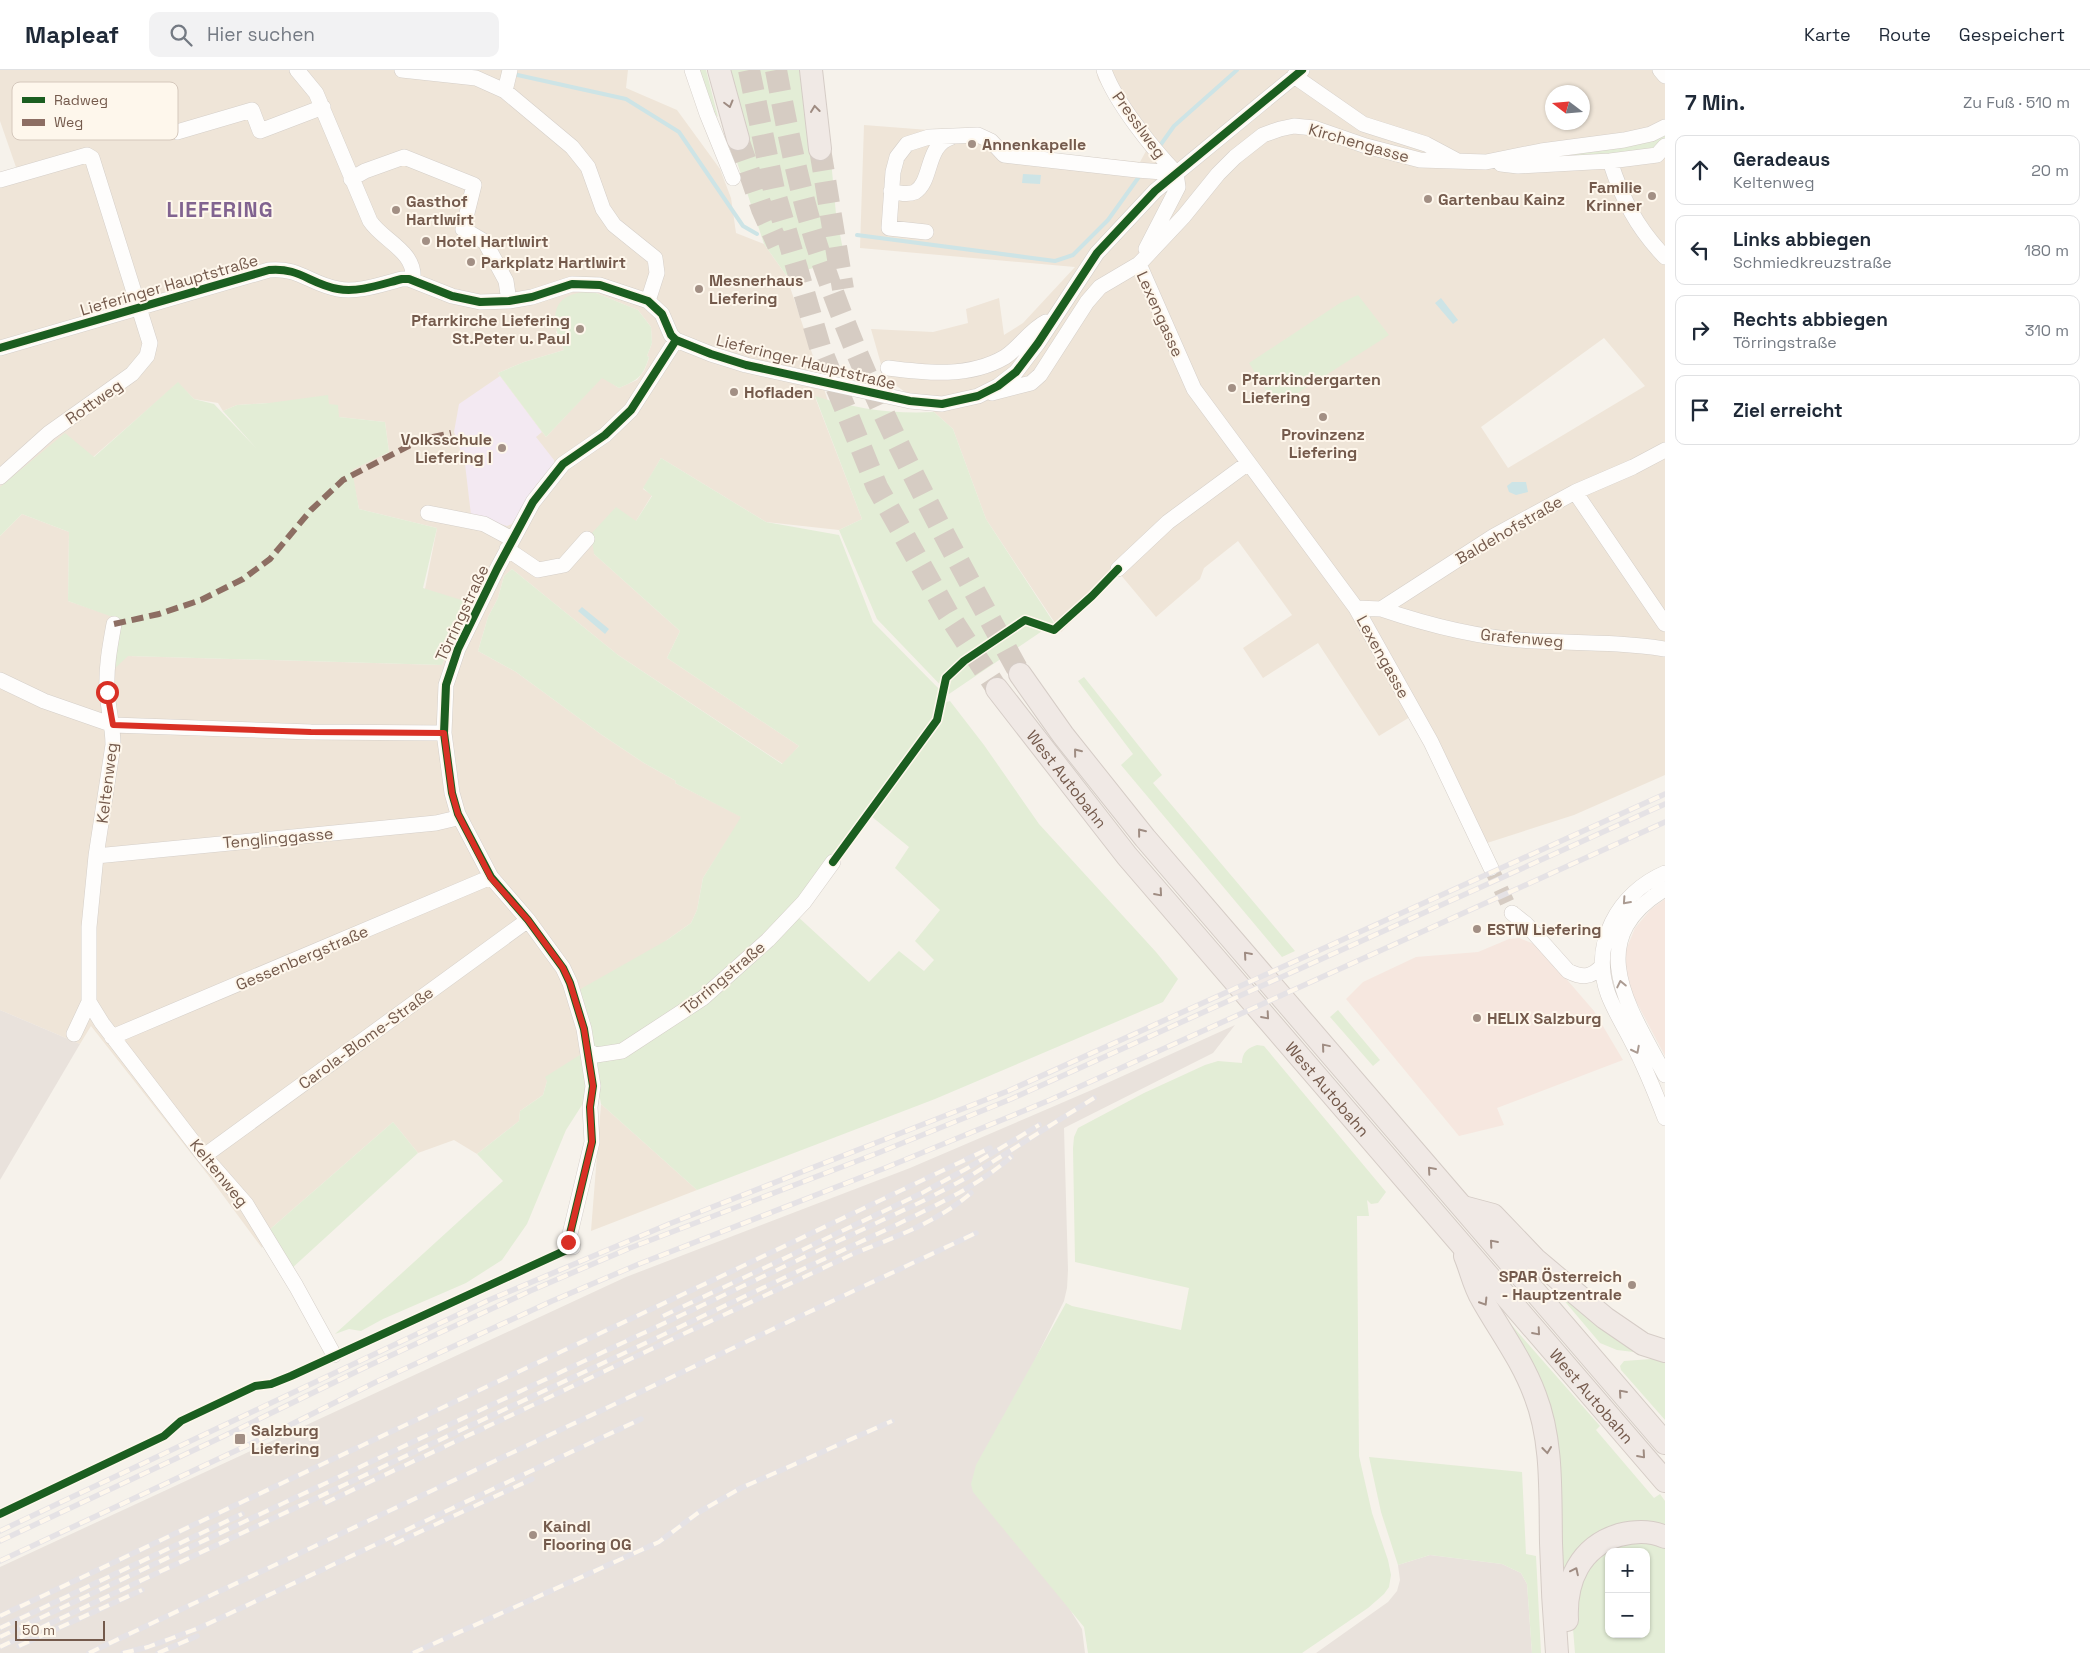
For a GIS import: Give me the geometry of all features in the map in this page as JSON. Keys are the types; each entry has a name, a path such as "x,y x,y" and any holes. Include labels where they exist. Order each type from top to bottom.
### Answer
{"highway":[{"path":"719,70 738,139"},
{"path":"811,70 820,149"},
{"name":"West Autobahn","path":"1020,674 1063,736 1145,838 1665,1443"},
{"name":"West Autobahn","path":"998,689 1127,856 1665,1481"},
{"path":"1463,1207 1493,1216 1536,1260 1605,1318 1643,1344 1665,1351"},
{"path":"1460,1241 1481,1297 1524,1369 1536,1396 1541,1416 1550,1482 1556,1653"},
{"path":"1631,1336 1665,1341"},
{"path":"1569,1653 1566,1600 1569,1586 1580,1562 1594,1547 1610,1538 1632,1532 1647,1532 1665,1537"}],"street":[{"path":"297,70 316,93 323,107 351,179 375,229 388,237 412,264 413,280"},
{"path":"402,70 508,80 572,147 588,167 603,209 614,225 655,258 657,273 648,301 662,314 671,335 676,340"},
{"path":"692,70 707,114 734,178"},
{"path":"1660,70 1665,76"},
{"name":"Presslweg","path":"1107,71 1115,94 1156,151 1176,173"},
{"name":"Kirchengasse","path":"1298,73 1363,124 1426,144 1456,160"},
{"name":"Lieferinger Hauptstraße","path":"676,340 711,354 776,373 910,401 942,404 978,396 998,386 1016,372 1038,343 1098,253 1154,191 1298,73"},
{"path":"178,132 252,110 260,131 323,107"},
{"name":"Kirchengasse","path":"978,396 1031,383 1040,375 1087,302 1100,287 1139,264 1235,157 1263,135 1294,126 1314,128 1366,146 1420,160 1435,162 1456,160 1518,166 1610,161 1657,154 1665,146"},
{"name":"Kirchengasse","path":"1486,162 1541,151 1624,140 1651,134 1665,127"},
{"path":"926,232 889,228 891,191 897,157 907,144 929,137 978,135 985,137 1004,156 1176,173 1178,187 1139,264"},
{"path":"891,191 904,194 914,192 921,185 937,148 943,140 958,136"},
{"name":"Rottweg","path":"0,180 88,155 92,158 150,343 147,356 132,374 49,433 0,477"},
{"path":"351,179 365,171 404,157 474,185 463,229 485,242 506,281 509,301"},
{"path":"1610,161 1618,186 1637,224 1665,257"},
{"name":"Lexengasse","path":"1139,264 1194,390 1356,608 1431,742 1491,868"},
{"name":"Lieferinger Hauptstraße","path":"0,348 269,270 282,269 293,271 319,284 340,290 356,289 402,279 413,280 466,300 480,302 509,301 532,297 572,284 586,283 600,285 648,301"},
{"name":"Lieferinger Hauptstraße","path":"888,368 931,374 958,372 983,366 1004,357 1041,325 1054,318"},
{"name":"Törringstraße","path":"573,1247 568,1242 592,1142 590,1107 593,1086 584,1029 567,976 528,920 491,878 458,814 452,793 444,733 446,685 458,649 510,544 534,502 563,464 605,435 631,410 676,340"},
{"name":"Baldehofstraße","path":"1381,609 1494,536 1575,492 1633,467 1665,450"},
{"path":"1118,570 1168,522 1248,463"},
{"path":"1575,492 1665,624"},
{"path":"428,513 484,524 510,544 538,570 564,566 587,539"},
{"path":"1356,608 1381,609"},
{"name":"Grafenweg","path":"1381,609 1451,630 1514,639 1630,644 1665,649"},
{"name":"Keltenweg","path":"74,1034 89,1002 89,927 96,856 113,745 113,725 107,692 106,669 114,624"},
{"path":"0,680 44,701 113,725 311,732 444,733"},
{"name":"Tenglinggasse","path":"96,856 436,823 453,819 458,814"},
{"name":"Törringstraße","path":"588,1050 596,1055 622,1051 703,998 768,940 804,902 833,862"},
{"path":"1665,873 1638,888 1619,909 1608,931 1602,966 1608,994 1661,1076 1665,1118"},
{"name":"Gessenbergstraße","path":"112,1037 491,878"},
{"path":"1665,889 1650,898 1637,910 1627,923 1618,950 1618,966 1623,992 1661,1076 1665,1100"},
{"path":"1512,914 1526,924 1568,971 1584,977 1594,974 1602,966"},
{"name":"Carola-Blome-Straße","path":"204,1156 528,920"},
{"name":"Keltenweg","path":"89,1002 112,1037 204,1156 246,1204 296,1286 334,1355"}],"shaded area":[{"path":"0,70 628,70 626,88 677,110 720,169 731,198 736,233 764,244 786,275 828,401 815,397 862,519 839,530 766,522 661,458 643,489 652,495 636,521 594,554 680,631 667,658 799,746 783,764 618,655 512,569 504,576 498,598 488,617 478,651 516,672 602,735 644,763 676,781 675,783 742,817 703,878 697,910 691,923 667,940 593,1045 547,1081 543,1095 520,1111 519,1121 477,1154 454,1140 418,1153 393,1122 268,1231 262,1248 208,1175 91,1026 80,1044 0,1010 0,536 22,514 69,532 68,601 121,619 115,638 128,656 442,665 470,604 425,589 437,528 359,509 351,470 389,452 385,422 339,417 269,403 237,405 223,411 218,403 194,399 178,383 93,457 0,488 0,176 17,170 0,121","holes":["596,293 638,310 651,327 652,343 647,356 649,357 648,361 644,371 637,380 619,388 602,377 546,437 498,373 524,362 564,350 556,332"]},
{"path":"1096,70 1665,70 1665,775 1574,815 1487,843 1410,717 1379,736 1318,643 1263,678 1243,648 1292,615 1238,541 1204,568 1200,579 1156,617 1120,574 1061,632 986,519 953,429 934,412 885,378 871,329 933,332 968,323 966,309 999,298 1004,335 1023,323 1075,267 860,248 864,125 993,135 1005,148 1140,162 1146,151 1098,79","holes":["1604,338 1645,386 1508,468 1481,427"]},
{"name":"Volksschule Liefering I","path":"500,376 542,432 536,437 554,460 554,465 536,485 512,524 507,526 471,515 465,464 454,432 459,404"},
{"path":"1665,899 1665,1056 1629,988 1625,971 1626,950 1635,928 1651,909"},
{"path":"1519,938 1537,945 1594,1011 1623,1060 1497,1108 1504,1125 1459,1136 1346,999 1363,982 1416,957 1478,952 1509,939"},
{"path":"0,1010 80,1044 0,1180"},
{"path":"1235,1025 1213,1053 1064,1128 1068,1270 1064,1301 974,1484 1058,1590 1082,1629 1085,1653 0,1653 0,1567 626,1277 910,1168 1094,1089"},
{"path":"601,1104 697,1190 591,1231"},
{"path":"1430,1555 1502,1564 1521,1573 1527,1584 1532,1653 1316,1653 1388,1602 1397,1591 1400,1580 1398,1565"}],"green space":[{"path":"696,70 706,70 718,117 713,113"},
{"path":"724,70 801,70 830,149 836,214 845,260 786,275 764,244 730,141"},
{"path":"1665,131 1665,140 1654,149 1627,153 1538,157"},
{"path":"584,292 596,293 638,310 651,327 652,343 647,356 649,357 639,377 619,388 602,378 546,437 498,373 524,362 564,350 555,321 558,305 572,295"},
{"path":"1358,295 1389,335 1279,405 1274,404 1249,363 1340,303"},
{"path":"178,382 194,399 214,404 256,448 223,411 237,405 269,403 328,395 329,404 338,405 339,417 385,422 389,452 352,470 359,509 437,528 423,588 471,603 442,665 128,656 110,673 121,620 68,601 69,532 22,514 0,536 0,487 65,433 94,457"},
{"path":"815,396 874,410 934,412 953,429 986,519 1054,623 949,694 877,619 839,530 862,519"},
{"path":"661,458 766,522 839,535 873,622 942,692 930,726 823,871 739,965 627,1045 597,1050 593,1045 577,991 667,940 691,923 697,910 703,878 741,817 675,783 676,781 644,763 602,735 516,672 478,651 488,617 498,598 504,576 512,569 618,655 782,764 799,746 667,658 680,631 594,554 591,534 616,507 636,521 652,496 643,488"},
{"path":"1084,677 1162,775 1153,783 1295,951 1282,957 1121,765 1133,754 1078,681"},
{"path":"950,701 984,745 1039,824 1156,952 1178,979 1163,1002 935,1099 697,1190 601,1104 595,1070 597,1063 604,1058 617,1057 796,915 869,982 899,951 924,971 934,960 915,941 940,910 895,868 909,847 871,816 939,722 946,702"},
{"path":"1338,1010 1380,1060 1373,1066 1330,1017"},
{"path":"1257,1045 1264,1046 1386,1192 1378,1203 1371,1204 1367,1200 1369,1216 1357,1216 1359,1456 1372,1513 1388,1560 1391,1575 1389,1587 1368,1608 1302,1653 1088,1653 1084,1627 973,1492 971,1484 976,1465 1066,1303 1072,1306 1181,1330 1189,1288 1075,1262 1073,1148 1074,1137 1078,1128 1144,1093 1205,1065 1218,1061 1242,1063 1246,1051"},
{"path":"586,1051 591,1091 566,1130 527,1224 502,1260 466,1283 383,1319 361,1331 349,1329 335,1334 503,1181 477,1154 519,1121 520,1111 543,1095 547,1081 545,1077"},
{"path":"393,1122 418,1153 291,1269 268,1231"},
{"path":"1563,1296 1642,1353 1617,1350 1600,1343 1562,1298"},
{"path":"1508,1323 1600,1426 1596,1430 1654,1498 1660,1494 1665,1501 1665,1530 1648,1527 1613,1548 1605,1548 1605,1553 1564,1577 1560,1537"},
{"path":"1665,1358 1665,1420 1621,1370 1620,1366 1624,1361"},
{"path":"1369,1457 1522,1472 1526,1554 1536,1556 1541,1653 1532,1653 1527,1584 1521,1573 1502,1564 1430,1555 1398,1565 1381,1512"},
{"path":"1626,1539 1665,1546 1665,1653 1575,1653 1571,1604 1589,1560 1605,1551 1605,1638 1650,1638 1650,1548 1610,1548"}],"water":[{"path":"1023,174 1041,175 1040,184 1022,183"},
{"path":"1441,298 1458,320 1453,324 1435,303"},
{"path":"1512,482 1526,482 1528,492 1516,495 1509,492 1507,486"},
{"path":"582,607 609,629 605,634 578,611"}],"waterway":[{"path":"1159,147 1174,126 1237,70"},
{"path":"513,74 626,99 679,132 743,226 757,234"},
{"path":"857,235 1055,261 1073,255 1108,220 1141,174"}],"tunnel":[{"path":"749,70 774,190 820,347 877,487 948,614 997,689"},
{"path":"776,70 790,142 808,214 822,261 863,368 938,523 1020,674"},
{"path":"738,139 762,209 778,245"},
{"path":"820,149 843,289"},
{"path":"1491,868 1512,913"}],"railway":[{"path":"0,1531 489,1300 669,1224 1008,1091 1665,794"},
{"path":"0,1541 530,1291 630,1248 878,1153 1011,1099 1665,804"},
{"path":"0,1561 278,1431 376,1382 552,1301 639,1264 885,1168 1050,1100 1665,822"},
{"path":"0,1637 925,1200 970,1176 1094,1098"},
{"path":"663,1316 922,1193 1039,1125"},
{"path":"0,1616 990,1148"},
{"path":"0,1647 892,1227 969,1187 1011,1157"},
{"path":"325,1503 855,1253 916,1228 930,1221 971,1193"},
{"path":"89,1653 976,1233"},
{"path":"123,1653 148,1647 199,1628 641,1419"},
{"path":"413,1653 659,1542 699,1512 741,1488 892,1421"},
{"path":"394,1544 532,1479"},
{"path":"0,1628 242,1514"},
{"path":"19,1646 142,1590"},
{"path":"158,1653 197,1636"}],"marked path":[{"path":"114,624 159,614 201,600 243,579 270,559 311,510 343,480 420,440 451,433"}],"cycle path":[{"path":"0,348 269,270 297,273 328,287 346,290 362,289 409,279 452,296 480,302 509,301 532,297 572,284 600,285 648,301 662,314 671,335 676,340 711,354 746,365 910,401 942,404 978,396 998,386 1016,372 1038,343 1097,253 1155,191 1302,70"},
{"path":"0,1514 164,1436 181,1421 255,1386 271,1384 291,1376 573,1247 568,1242 592,1142 590,1107 593,1086 584,1029 570,983 563,968 528,920 491,877 458,814 452,793 444,733 446,685 458,649 497,569 533,502 563,464 605,435 631,410 676,340"},
{"path":"833,862 937,720 946,678 964,661 1025,620 1054,630 1092,596 1118,569"}],"place":[{"name":"Annenkapelle","path":"972,144"},
{"name":"Familie Krinner","path":"1652,196"},
{"name":"Gartenbau Kainz","path":"1428,199"},
{"name":"Gasthof Hartlwirt","path":"396,210"},
{"name":"Hotel Hartlwirt","path":"426,241"},
{"name":"Parkplatz Hartlwirt","path":"471,262"},
{"name":"Mesnerhaus Liefering","path":"699,289"},
{"name":"Pfarrkirche Liefering St.Peter u. Paul","path":"580,329"},
{"name":"Pfarrkindergarten Liefering","path":"1232,388"},
{"name":"Hofladen","path":"734,392"},
{"name":"Provinzenz Liefering","path":"1323,417"},
{"name":"Volksschule Liefering I","path":"502,448"},
{"name":"ESTW Liefering","path":"1477,929"},
{"name":"HELIX Salzburg","path":"1477,1018"},
{"name":"SPAR Österreich - Hauptzentrale","path":"1632,1285"},
{"name":"Salzburg Liefering","path":"240,1439"},
{"name":"Kaindl Flooring OG","path":"533,1535"}],"district":[{"name":"LIEFERING","path":"220,209"}],"route":[{"path":"107,692 113,725 311,732 444,733 452,793 458,814 491,878 528,920 563,968 570,983 584,1029 593,1086 590,1107 592,1142 568,1242"}]}
